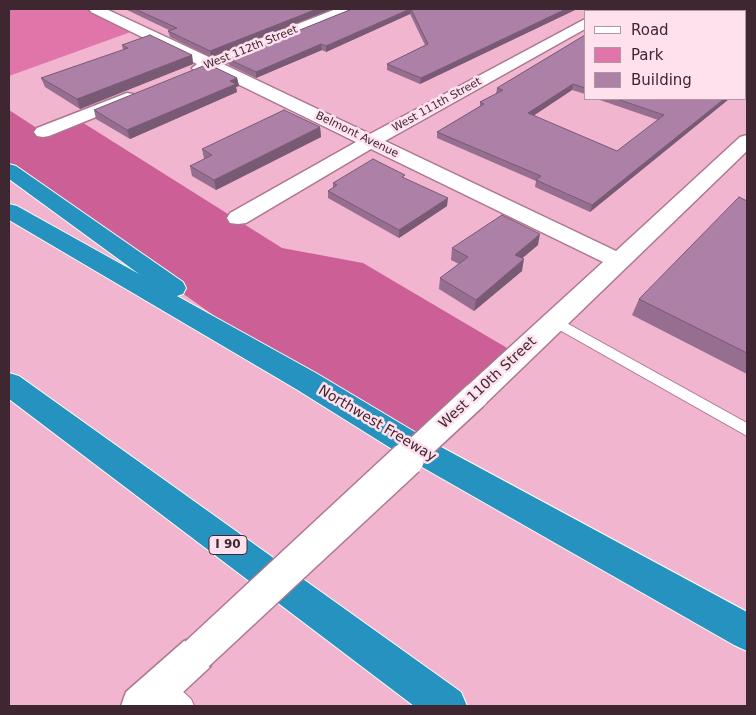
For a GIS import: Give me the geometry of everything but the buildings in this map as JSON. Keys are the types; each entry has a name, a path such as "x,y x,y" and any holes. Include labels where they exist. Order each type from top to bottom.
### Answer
{"highway":[{"path":"9,170 306,381"},
{"name":"Northwest Freeway","path":"9,211 306,381 419,450 747,632"},
{"name":"I 90","path":"9,384 447,706"}],"street":[{"name":"Belmont Avenue","path":"96,9 619,261"},
{"name":"West 112th Street","path":"188,72 348,9"},
{"name":"West 111th Street","path":"238,218 584,24"},
{"path":"43,132 145,90"},
{"name":"West 110th Street","path":"162,700 198,654 747,141"}],"lane":[{"path":"554,321 747,430"}],"green space":[{"path":"9,9 96,9 139,29 9,76"}],"shaded area":[{"path":"9,110 43,132 77,119 282,248 363,263 519,355 419,450 306,381 9,170"}]}
